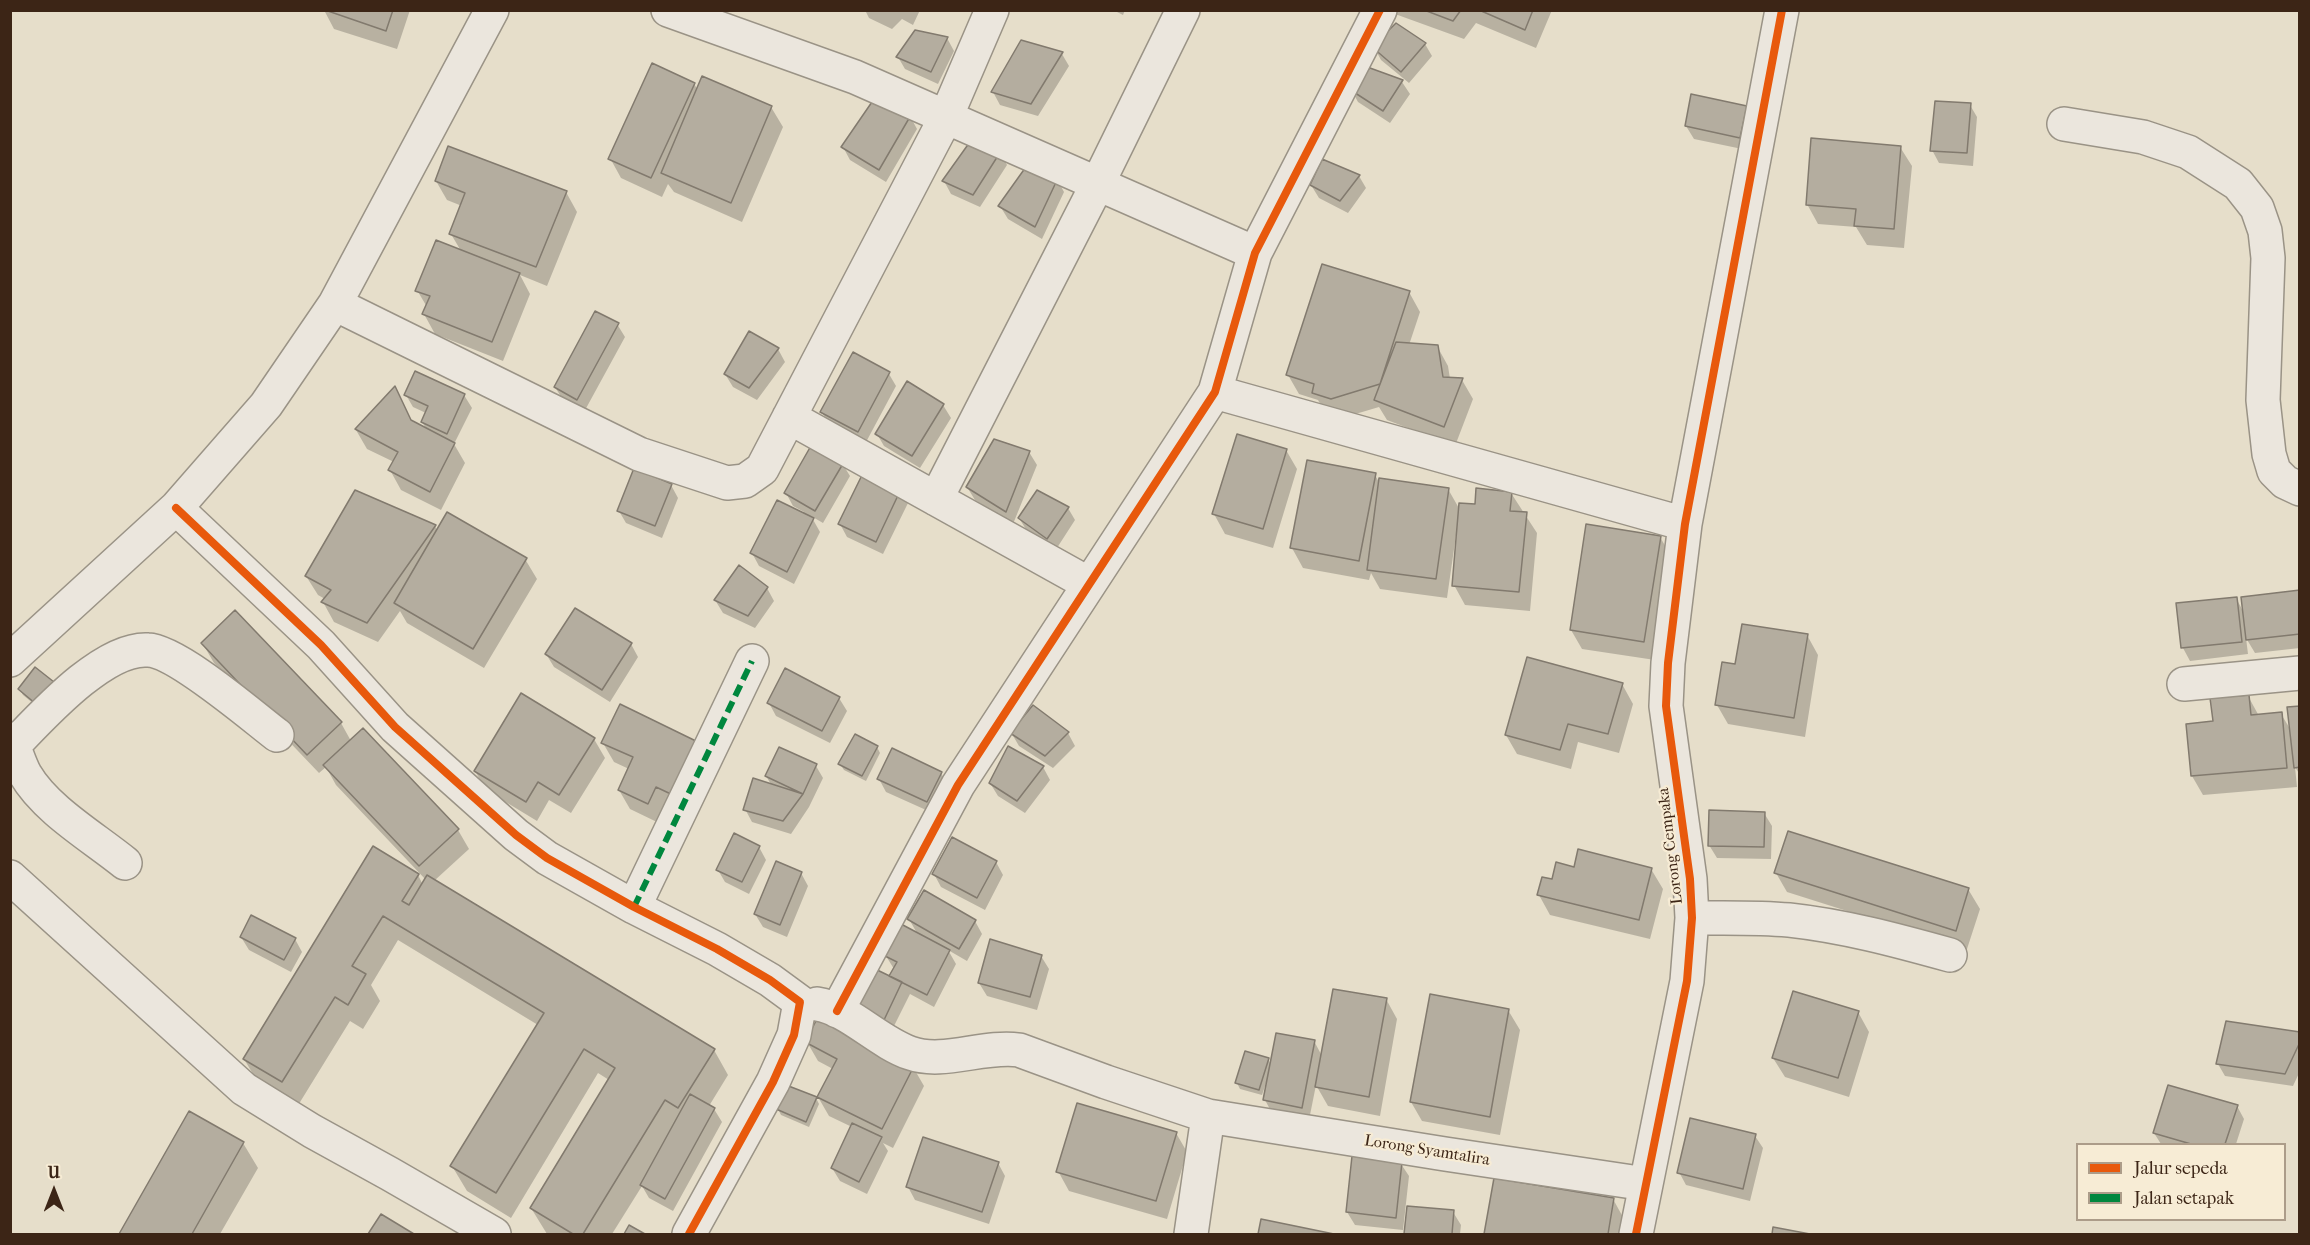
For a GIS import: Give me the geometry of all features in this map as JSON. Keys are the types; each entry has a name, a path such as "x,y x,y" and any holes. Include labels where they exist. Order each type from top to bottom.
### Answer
{"street":[{"path":"10,660 176,508 266,405 335,304 492,10"},
{"path":"668,10 855,77 1255,253"},
{"path":"335,304 639,454 727,483 745,481 762,469 946,117 992,10"},
{"path":"936,499 1098,183 1183,10"},
{"path":"837,1011 958,785 1215,392 1255,253 1380,10"},
{"name":"Lorong Cempaka","path":"1636,1234 1687,981 1692,918 1690,879 1666,706 1668,663 1684,524 1782,10"},
{"path":"2064,124 2144,137 2188,152 2238,184 2257,208 2265,231 2268,258 2263,400 2269,454 2274,471 2285,482 2300,489"},
{"path":"1215,392 1684,524"},
{"path":"789,417 1089,584"},
{"path":"176,508 321,645 395,727 516,835 547,858 634,907 717,949 770,980 800,1002 794,1035 773,1082 689,1234"},
{"path":"125,863 42,796 26,774 12,742 98,668 121,655 150,650 166,656 215,686 277,735"},
{"path":"634,907 752,661"},
{"path":"2184,684 2300,673"},
{"path":"10,877 244,1089 312,1131 494,1234"},
{"path":"1692,918 1788,920 1831,926 1880,935 1950,955"},
{"name":"Lorong Syamtalira","path":"800,1002 823,1005 837,1011 888,1043 910,1053 939,1057 982,1050 1005,1048 1019,1050 1208,1116 1646,1184"},
{"path":"1191,1234 1208,1116"}],"building":[{"path":"325,10 393,10 386,31"},
{"path":"1424,10 1461,10 1453,21"},
{"path":"1479,10 1533,10 1525,30"},
{"path":"1396,23 1426,43 1401,72 1372,47"},
{"path":"915,30 948,37 931,72 896,57"},
{"path":"1021,40 1063,52 1031,104 991,92"},
{"path":"652,63 695,83 651,178 608,159"},
{"path":"1370,68 1403,80 1383,111 1349,89"},
{"path":"702,76 772,106 731,203 661,173"},
{"path":"1691,94 1747,106 1740,138 1685,126"},
{"path":"874,99 911,115 879,170 841,147"},
{"path":"1935,101 1971,103 1967,153 1930,151"},
{"path":"1811,138 1901,146 1894,229 1854,226 1856,209 1806,205"},
{"path":"972,139 1001,151 973,195 942,181"},
{"path":"448,146 567,191 536,267 449,234 465,193 435,181"},
{"path":"1322,159 1360,175 1340,201 1310,185"},
{"path":"1028,164 1058,178 1035,227 998,206"},
{"path":"436,240 520,273 492,342 422,314 430,296 415,291"},
{"path":"1322,264 1410,291 1380,384 1331,399 1312,393 1314,384 1286,375"},
{"path":"595,311 619,323 577,400 554,387"},
{"path":"749,331 779,348 749,388 724,374"},
{"path":"1396,342 1438,345 1443,377 1463,378 1444,427 1374,400"},
{"path":"853,352 890,372 858,432 820,412"},
{"path":"415,371 465,394 447,434 421,422 428,406 404,395"},
{"path":"907,381 944,404 912,456 875,434"},
{"path":"395,386 411,420 455,443 430,492 388,470 398,452 355,429"},
{"path":"1237,434 1287,449 1263,529 1212,514"},
{"path":"994,439 1030,451 1006,512 966,487"},
{"path":"812,444 844,462 815,511 784,493"},
{"path":"1307,460 1376,473 1359,561 1290,548"},
{"path":"634,468 672,484 655,526 617,511"},
{"path":"864,471 901,489 876,542 838,524"},
{"path":"1379,478 1449,488 1436,579 1367,570"},
{"path":"1476,488 1512,492 1510,511 1527,512 1519,592 1452,586 1459,503 1475,504"},
{"path":"355,490 436,525 367,623 321,602 331,590 305,576"},
{"path":"1037,490 1069,507 1047,539 1018,518"},
{"path":"777,500 814,518 787,572 750,553"},
{"path":"447,512 527,558 473,649 394,603"},
{"path":"1586,524 1661,536 1644,642 1570,630"},
{"path":"739,565 768,587 748,616 714,600"},
{"path":"2300,590 2300,634 2246,640 2241,597"},
{"path":"2237,597 2242,642 2181,648 2176,603"},
{"path":"575,608 632,643 602,690 545,654"},
{"path":"235,610 342,722 307,755 201,643"},
{"path":"1742,624 1808,634 1794,718 1715,705 1722,662 1735,664"},
{"path":"1527,657 1623,683 1608,734 1568,724 1560,750 1505,735"},
{"path":"35,667 54,682 36,704 18,689"},
{"path":"785,668 840,697 822,731 767,703"},
{"path":"521,693 595,738 559,795 538,782 526,802 474,771"},
{"path":"2249,695 2251,715 2282,712 2287,768 2191,776 2186,724 2213,721 2210,698"},
{"path":"620,704 700,743 675,796 656,787 648,804 618,790 633,757 601,743"},
{"path":"1033,705 1069,732 1045,756 1010,733"},
{"path":"2300,706 2300,767 2294,768 2287,707"},
{"path":"363,728 459,829 419,866 323,765"},
{"path":"855,734 878,746 862,776 838,764"},
{"path":"1008,746 1044,766 1017,801 989,783"},
{"path":"779,747 817,764 803,794 765,776"},
{"path":"892,748 942,772 927,802 877,779"},
{"path":"753,778 803,794 783,821 743,810"},
{"path":"1709,810 1765,812 1764,847 1708,846"},
{"path":"1788,831 1969,888 1956,931 1774,873"},
{"path":"734,833 760,846 742,882 716,870"},
{"path":"952,837 997,861 977,898 932,874"},
{"path":"373,846 419,874 402,901 409,905 427,875 715,1049 678,1108 665,1100 583,1234 573,1234 530,1208 615,1068 584,1049 496,1193 450,1166 544,1013 383,916 352,966 366,974 348,1005 335,997 282,1082 243,1059"},
{"path":"1578,849 1652,868 1639,920 1537,895 1542,877 1552,879 1556,862 1574,867"},
{"path":"776,861 802,872 780,925 754,914"},
{"path":"924,890 976,920 959,949 907,919"},
{"path":"251,915 296,938 284,960 240,937"},
{"path":"901,924 950,950 927,995 889,976 897,962 885,956"},
{"path":"990,939 1042,955 1030,997 978,983"},
{"path":"869,966 902,982 884,1020 850,1005"},
{"path":"1333,989 1387,998 1369,1097 1315,1087"},
{"path":"1793,991 1859,1011 1838,1078 1772,1058"},
{"path":"1430,994 1509,1009 1490,1117 1410,1102"},
{"path":"818,1017 914,1066 882,1129 817,1097 837,1059 805,1042"},
{"path":"2226,1021 2300,1032 2300,1042 2285,1074 2216,1064"},
{"path":"1276,1033 1315,1040 1302,1108 1263,1100"},
{"path":"1245,1051 1269,1058 1259,1090 1235,1083"},
{"path":"786,1085 817,1097 806,1122 776,1109"},
{"path":"2168,1085 2238,1105 2225,1143 2188,1143 2153,1133"},
{"path":"690,1094 715,1108 665,1199 640,1185"},
{"path":"1077,1103 1177,1132 1156,1201 1056,1172"},
{"path":"189,1111 244,1142 192,1234 119,1234"},
{"path":"1690,1118 1756,1134 1743,1189 1677,1173"},
{"path":"852,1123 882,1137 859,1182 831,1168"},
{"path":"923,1137 999,1162 982,1212 906,1187"},
{"path":"1352,1156 1402,1162 1396,1218 1346,1212"},
{"path":"1494,1178 1614,1198 1608,1234 1484,1234"},
{"path":"1407,1206 1454,1210 1452,1234 1404,1234"},
{"path":"381,1214 414,1234 368,1234"},
{"path":"1261,1219 1334,1234 1258,1234"},
{"path":"629,1225 645,1234 624,1234"},
{"path":"1773,1227 1810,1234 1772,1234"}],"marked path":[{"path":"634,907 752,661"}],"cycle path":[{"path":"837,1011 958,785 1215,392 1255,253 1380,10"},
{"path":"1636,1234 1687,981 1692,918 1690,879 1666,706 1668,663 1685,524 1782,10"},
{"path":"176,508 321,645 395,727 516,835 547,858 634,907 717,949 770,980 800,1002 794,1035 773,1082 689,1234"}]}
